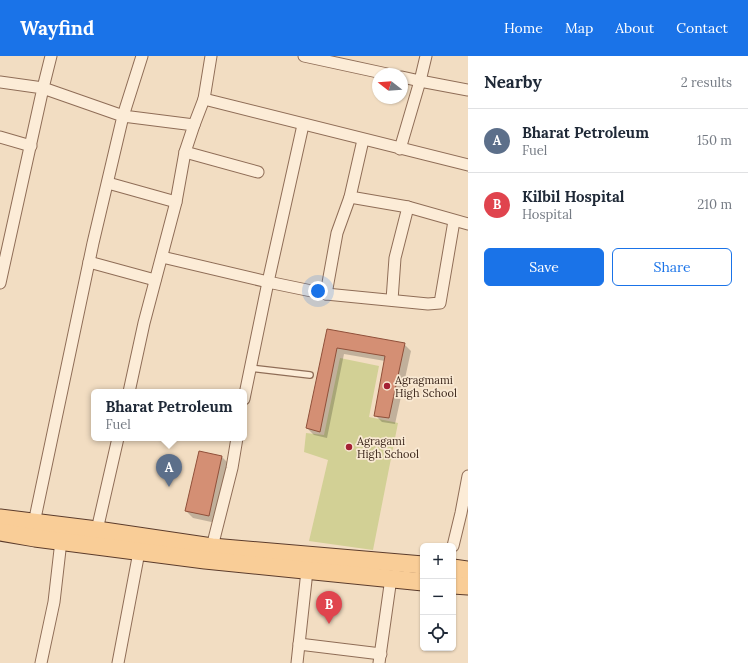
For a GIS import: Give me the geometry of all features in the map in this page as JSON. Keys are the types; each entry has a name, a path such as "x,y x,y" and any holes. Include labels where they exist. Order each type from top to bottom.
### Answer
{"main road":[{"path":"0,528 34,523 212,546 420,565"},
{"path":"0,528 35,538 139,552 307,571 420,582"},
{"path":"456,568 468,570"},
{"path":"456,585 468,586"}],"street":[{"path":"0,284 4,243 31,146 51,56"},
{"path":"34,523 89,262 123,116 142,56"},
{"path":"129,389 176,202 184,152 204,100 211,56"},
{"path":"304,56 372,71"},
{"path":"400,149 426,56"},
{"path":"408,78 468,90"},
{"path":"0,82 43,88 123,116 194,125"},
{"path":"204,100 468,166"},
{"path":"246,389 268,282 304,125"},
{"path":"0,137 31,146"},
{"path":"326,294 337,233 350,197 363,140"},
{"path":"184,152 258,172"},
{"path":"108,183 176,202"},
{"path":"350,197 408,207 468,224"},
{"path":"392,300 395,258 408,207"},
{"path":"162,257 326,294 440,304 454,221"},
{"path":"89,262 156,280"},
{"path":"97,530 117,441"},
{"path":"212,546 232,468 236,441"},
{"path":"454,543 468,476"},
{"path":"42,663 54,602 61,541"},
{"path":"118,663 139,552"},
{"path":"297,663 307,571"},
{"path":"299,644 380,659 391,578"}],"lane":[{"path":"250,368 310,375"}],"shaded area":[{"path":"340,358 379,366 369,417 398,423 373,550 309,541 328,460 304,452 306,433 324,435"}],"building":[{"name":"Agragmami High School","path":"327,329 405,343 389,418 374,416 385,356 337,348 320,432 306,428"},
{"path":"199,451 222,456 209,516 185,511"}],"place":[{"name":"Agragmami High School","path":"387,386"},
{"name":"Agragami High School","path":"349,447"},
{"name":"Bharat Petroleum","path":"169,487"},
{"name":"Kilbil Hospital","path":"329,624"}]}
